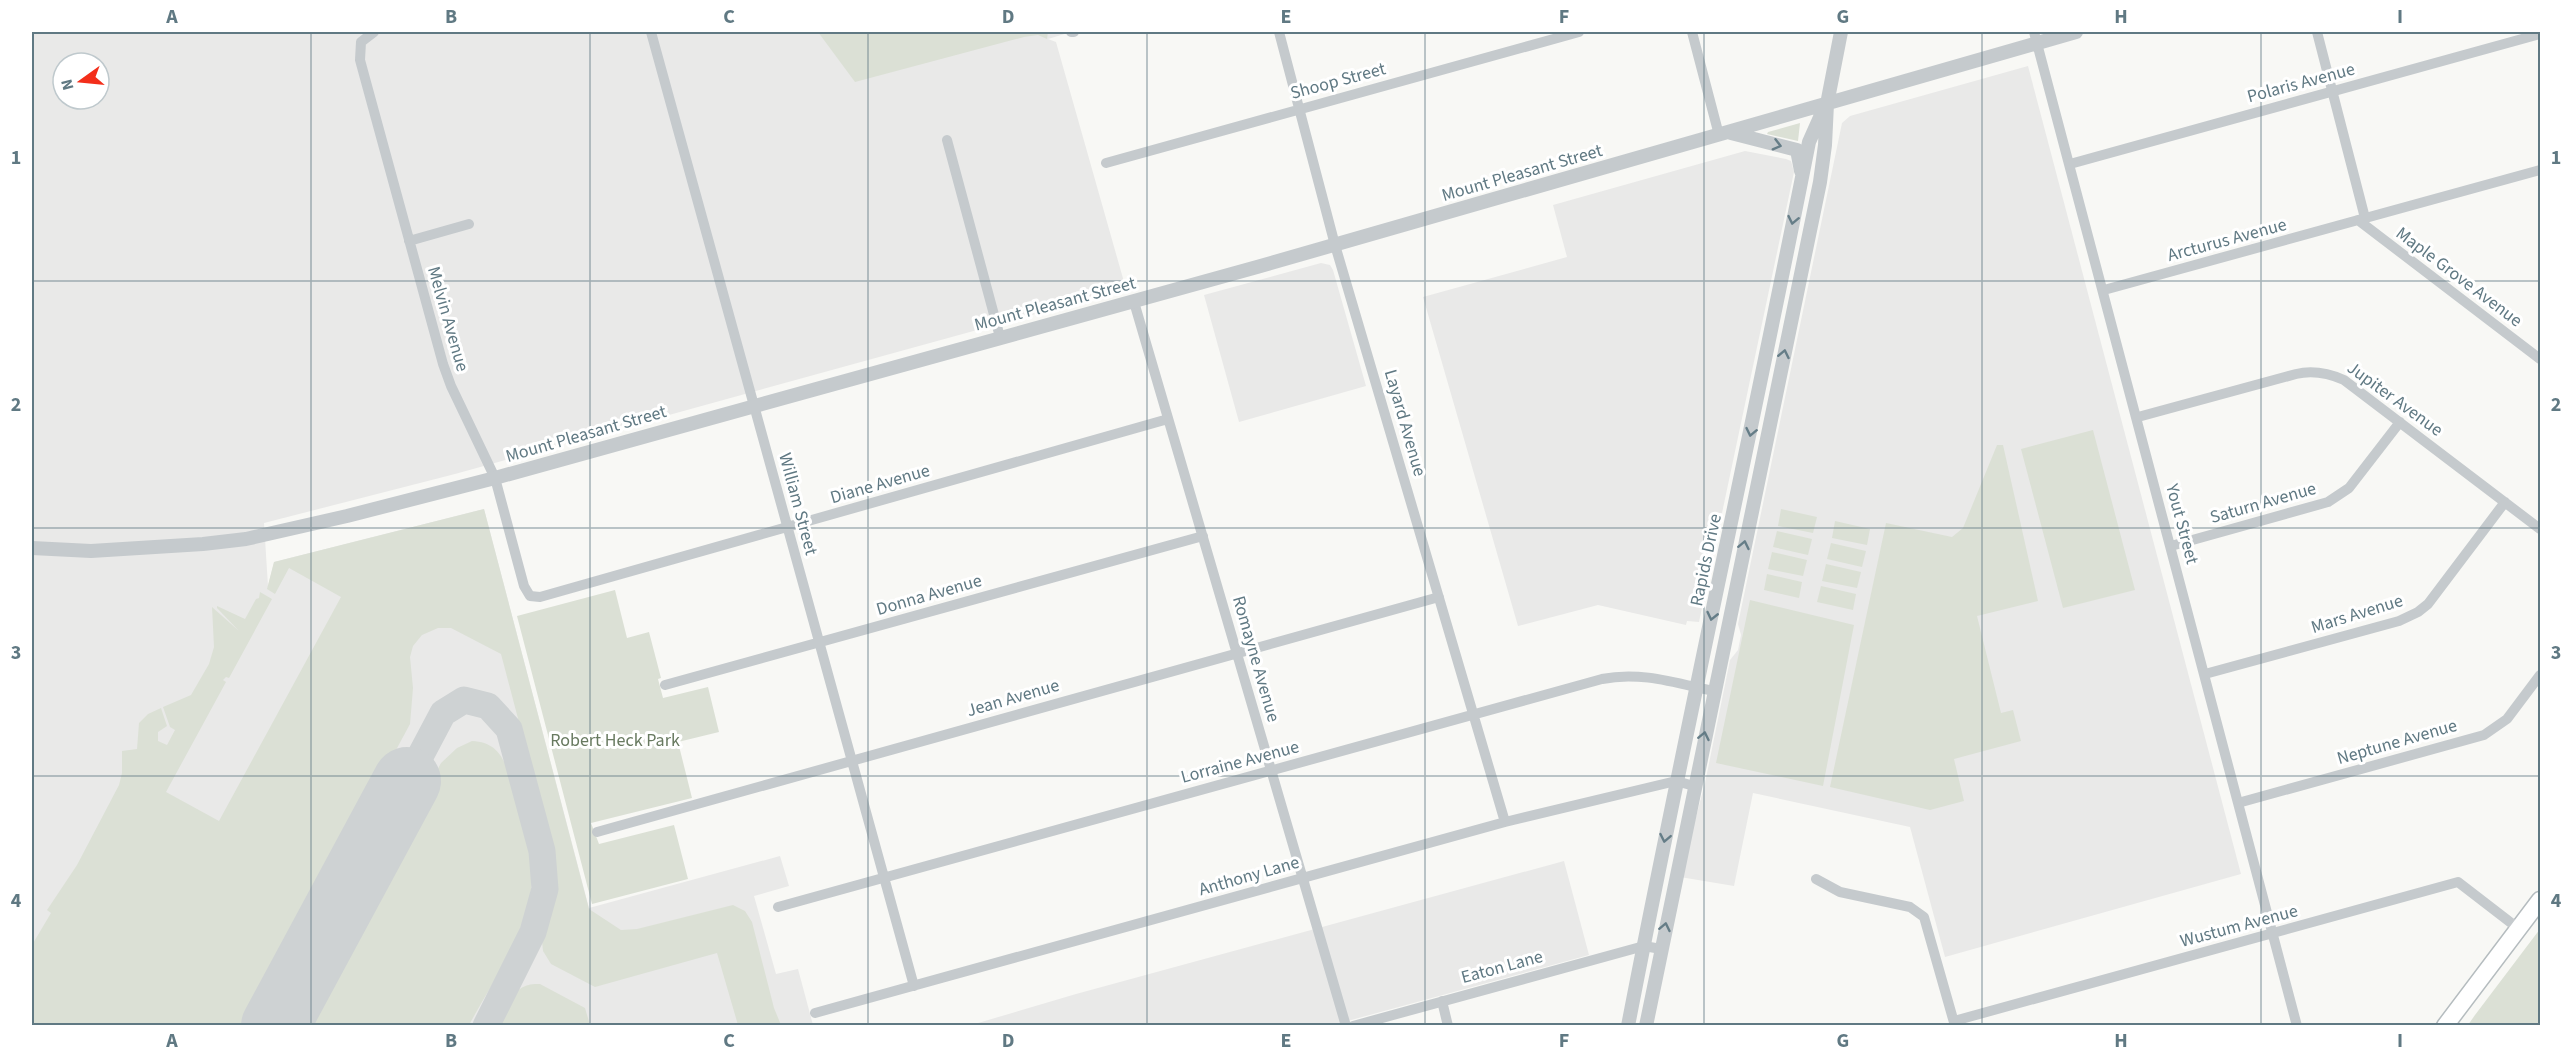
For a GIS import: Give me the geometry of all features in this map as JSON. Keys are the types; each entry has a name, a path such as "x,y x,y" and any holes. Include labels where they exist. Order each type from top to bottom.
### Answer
{"main road":[{"path":"2445,1026 2541,900"}],"street":[{"name":"Melvin Avenue","path":"374,32 361,42 360,60 409,241 451,386 495,478 524,586 530,596"},
{"name":"William Street","path":"651,32 914,986"},
{"name":"Layard Avenue","path":"1279,32 1335,245 1504,822"},
{"name":"Shoop Street","path":"1106,163 1580,32"},
{"path":"1692,32 1724,134 1797,150 1802,179"},
{"name":"Rapids Drive","path":"1646,1026 1713,691 1820,182 1827,104 1841,32"},
{"name":"Mount Pleasant Street","path":"32,548 91,551 190,545 246,538 347,516 495,478 1000,337 1134,302 1827,104 2036,37 2076,32"},
{"path":"2317,32 2362,219"},
{"name":"Polaris Avenue","path":"2070,164 2541,34"},
{"name":"Yout Street","path":"2036,37 2297,1026"},
{"name":"Rapids Drive","path":"1628,1026 1676,781 1725,558 1809,142 1827,104"},
{"path":"947,140 1000,337"},
{"name":"Arcturus Avenue","path":"2104,290 2541,170"},
{"name":"Maple Grove Avenue","path":"2362,219 2541,359"},
{"path":"409,241 469,224"},
{"name":"Romayne Avenue","path":"1134,302 1346,1026"},
{"name":"Jupiter Avenue","path":"2138,417 2296,374 2318,372 2344,380 2541,529"},
{"name":"Diane Avenue","path":"530,596 540,597 1168,419"},
{"name":"Saturn Avenue","path":"2171,546 2328,502 2349,488 2400,422"},
{"name":"Mars Avenue","path":"2205,674 2399,621 2418,612 2428,604 2505,502"},
{"name":"Donna Avenue","path":"664,685 1203,536"},
{"name":"Jean Avenue","path":"597,832 1439,597"},
{"name":"Lorraine Avenue","path":"778,907 1615,676 1643,675 1713,691"},
{"name":"Neptune Avenue","path":"2238,803 2484,735 2507,719 2541,675"},
{"name":"Anthony Lane","path":"815,1013 1504,822 1676,781 1694,786"},
{"path":"1816,879 1840,892 1910,907 1924,917 1928,924 1955,1024"},
{"name":"Wustum Avenue","path":"1955,1024 2458,882 2519,929"},
{"name":"Eaton Lane","path":"1353,1026 1644,946 1661,949"},
{"path":"1442,1001 1449,1026"}],"shaded area":[{"path":"32,32 1071,32 1048,39 1056,42 1126,289 455,474 264,523 268,586 274,562 484,509 589,908 780,856 789,886 754,896 776,974 798,969 813,1025 32,1025"},
{"path":"2028,66 2241,874 1945,957 1910,827 1753,793 1734,886 1680,877 1705,783 1730,660 1738,650 1741,635 1738,624 1842,123 1850,116"},
{"path":"1745,151 1791,161 1794,172 1699,622 1687,621 1686,625 1598,605 1518,626 1423,297 1567,257 1553,205"},
{"path":"1321,263 1330,265 1333,270 1366,386 1239,422 1204,295"},
{"path":"1564,861 1589,955 1333,1025 968,1026 1076,994"}],"green space":[{"path":"818,32 1048,32 1047,39 1038,35 1024,37 855,82"},
{"path":"1800,123 1798,141 1767,134 1768,132"},
{"path":"2093,430 2135,590 2063,608 2021,449"},
{"path":"1997,445 2003,445 2038,601 1977,616 2001,713 2013,710 2021,741 1954,759 1964,801 1930,810 1830,787 1886,523 1952,537 1963,528"},
{"path":"484,509 589,909 621,930 637,929 733,905 745,911 752,922 774,1008 781,1025 738,1025 717,953 595,987 551,964 543,951 542,941 555,895 555,859 501,654 451,628 438,628 422,635 413,646 410,657 413,688 410,724 248,1025 32,1025 32,945 51,913 47,910 77,865 119,785 122,773 122,751 137,749 139,723 148,714 161,708 167,726 158,732 158,741 167,745 175,730 170,727 163,707 191,695 209,664 214,647 212,607 239,631 217,606 245,619 256,599 259,598 260,592 272,599 229,678 226,677 223,680 226,682 166,792 219,821 341,597 289,568 275,594 267,589 274,562"},
{"path":"1781,509 1817,517 1813,533 1778,526"},
{"path":"1835,521 1870,529 1867,545 1832,538"},
{"path":"1777,531 1812,539 1808,555 1773,547"},
{"path":"1831,543 1866,551 1862,567 1827,559"},
{"path":"1772,552 1807,560 1803,576 1768,569"},
{"path":"1826,564 1861,572 1857,588 1822,581"},
{"path":"1767,574 1802,582 1799,598 1764,590"},
{"path":"1821,586 1856,594 1853,610 1817,602"},
{"name":"Robert Heck Park","path":"615,590 627,638 649,632 661,678 658,679 663,698 708,687 719,732 678,742 692,798 591,823 599,844 674,825 688,879 592,904 517,616"},
{"path":"1750,600 1854,625 1823,786 1716,763"},
{"path":"472,741 490,745 505,763 528,844 532,878 530,897 518,935 469,1025 300,1025 441,763 457,748"},
{"path":"2540,929 2540,1025 2468,1025 2475,1015"},
{"path":"540,984 585,1008 590,1025 496,1025 515,993 527,985"}],"taxiway":[{"path":"407,781 443,713 464,700 488,706 509,729 542,851 545,889 533,932 486,1026"}],"runway":[{"path":"275,1026 407,781"}]}
